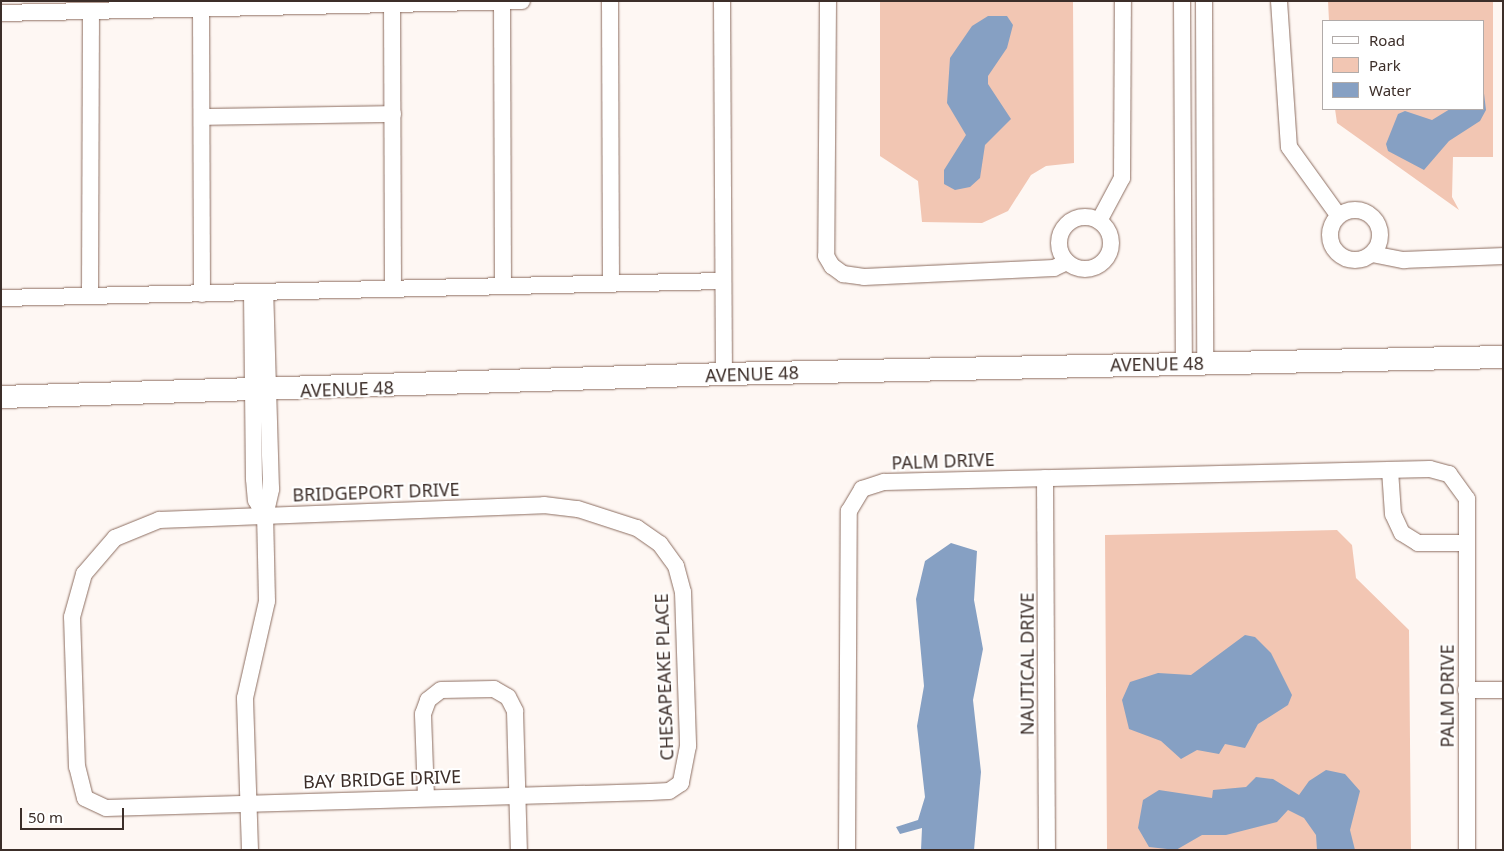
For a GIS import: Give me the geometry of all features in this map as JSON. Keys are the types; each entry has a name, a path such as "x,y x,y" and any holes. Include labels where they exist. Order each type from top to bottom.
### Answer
{"main road":[{"name":"AVENUE 48","path":"1,397 724,374 1503,357"}],"street":[{"path":"1,13 522,1"},
{"path":"610,1 611,284"},
{"path":"722,1 724,374"},
{"path":"828,1 826,256 832,266 843,274 864,277 1054,268 1067,262 1092,268 1106,259 1112,243 1099,221"},
{"path":"1099,221 1122,178 1123,1"},
{"path":"1182,1 1194,363"},
{"path":"1194,363 1204,1"},
{"path":"1279,1 1289,147 1338,215"},
{"path":"502,2 503,286"},
{"path":"392,3 393,289"},
{"path":"201,8 202,294"},
{"path":"90,296 91,11"},
{"path":"202,117 393,114"},
{"path":"1372,254 1380,239 1371,215 1355,209 1338,215 1329,237 1335,251 1349,260 1372,254 1404,260 1503,256"},
{"path":"1067,262 1059,248 1062,231 1074,220 1099,221"},
{"path":"1,298 723,281"},
{"path":"259,292 254,479 256,500 265,516"},
{"path":"250,850 245,698 267,602 265,516 271,479 257,388"},
{"path":"1390,470 1393,514 1402,533 1418,543 1467,543"},
{"name":"PALM DRIVE","path":"847,850 849,511 862,489 884,482 1390,470 1440,470 1458,482 1467,500 1467,850"},
{"name":"NAUTICAL DRIVE","path":"1046,478 1047,850"},
{"path":"254,479 271,479"},
{"name":"BRIDGEPORT DRIVE","path":"85,798 77,767 72,617 76,593 96,556 115,538 159,520 544,506 614,519 660,544"},
{"name":"CHESAPEAKE PLACE","path":"660,544 676,566 683,592 688,746 681,783"},
{"path":"426,797 424,714 428,700 450,690 494,689 508,697 515,711 519,850"},
{"path":"1466,690 1503,690"},
{"name":"BAY BRIDGE DRIVE","path":"85,798 106,808 248,802 650,792 669,791 681,783"}],"green space":[{"path":"880,1 1073,1 1074,163 1046,166 1031,175 1008,211 982,223 922,222 918,181 880,156"},
{"path":"1328,1 1493,1 1493,157 1453,157 1452,197 1459,210 1337,123 1335,110 1484,110 1484,20 1329,20"},
{"path":"1337,530 1352,545 1356,578 1409,630 1411,850 1107,850 1105,535"}],"water":[{"path":"988,16 1007,16 1013,25 1007,48 988,76 988,84 1011,119 985,145 980,178 970,187 955,190 944,184 944,170 966,135 947,103 950,58 972,26"},
{"path":"1484,93 1486,110 1480,121 1449,141 1424,170 1388,151 1386,144 1398,114 1405,111 1432,120 1448,110 1484,110"},
{"path":"951,543 977,551 974,600 983,649 973,700 981,772 974,850 921,850 922,828 900,834 896,827 918,820 925,797 917,726 924,686 916,599 925,561"},
{"path":"1245,635 1255,637 1271,653 1292,695 1288,705 1258,724 1245,748 1225,744 1219,754 1197,750 1181,759 1161,741 1129,729 1122,700 1130,682 1158,673 1191,675"},
{"path":"1326,770 1345,774 1360,791 1350,830 1355,850 1317,850 1316,835 1304,818 1288,810 1277,822 1226,835 1202,835 1176,850 1149,847 1138,828 1143,800 1159,790 1212,798 1213,790 1246,787 1256,777 1273,779 1299,795 1309,781"}]}
